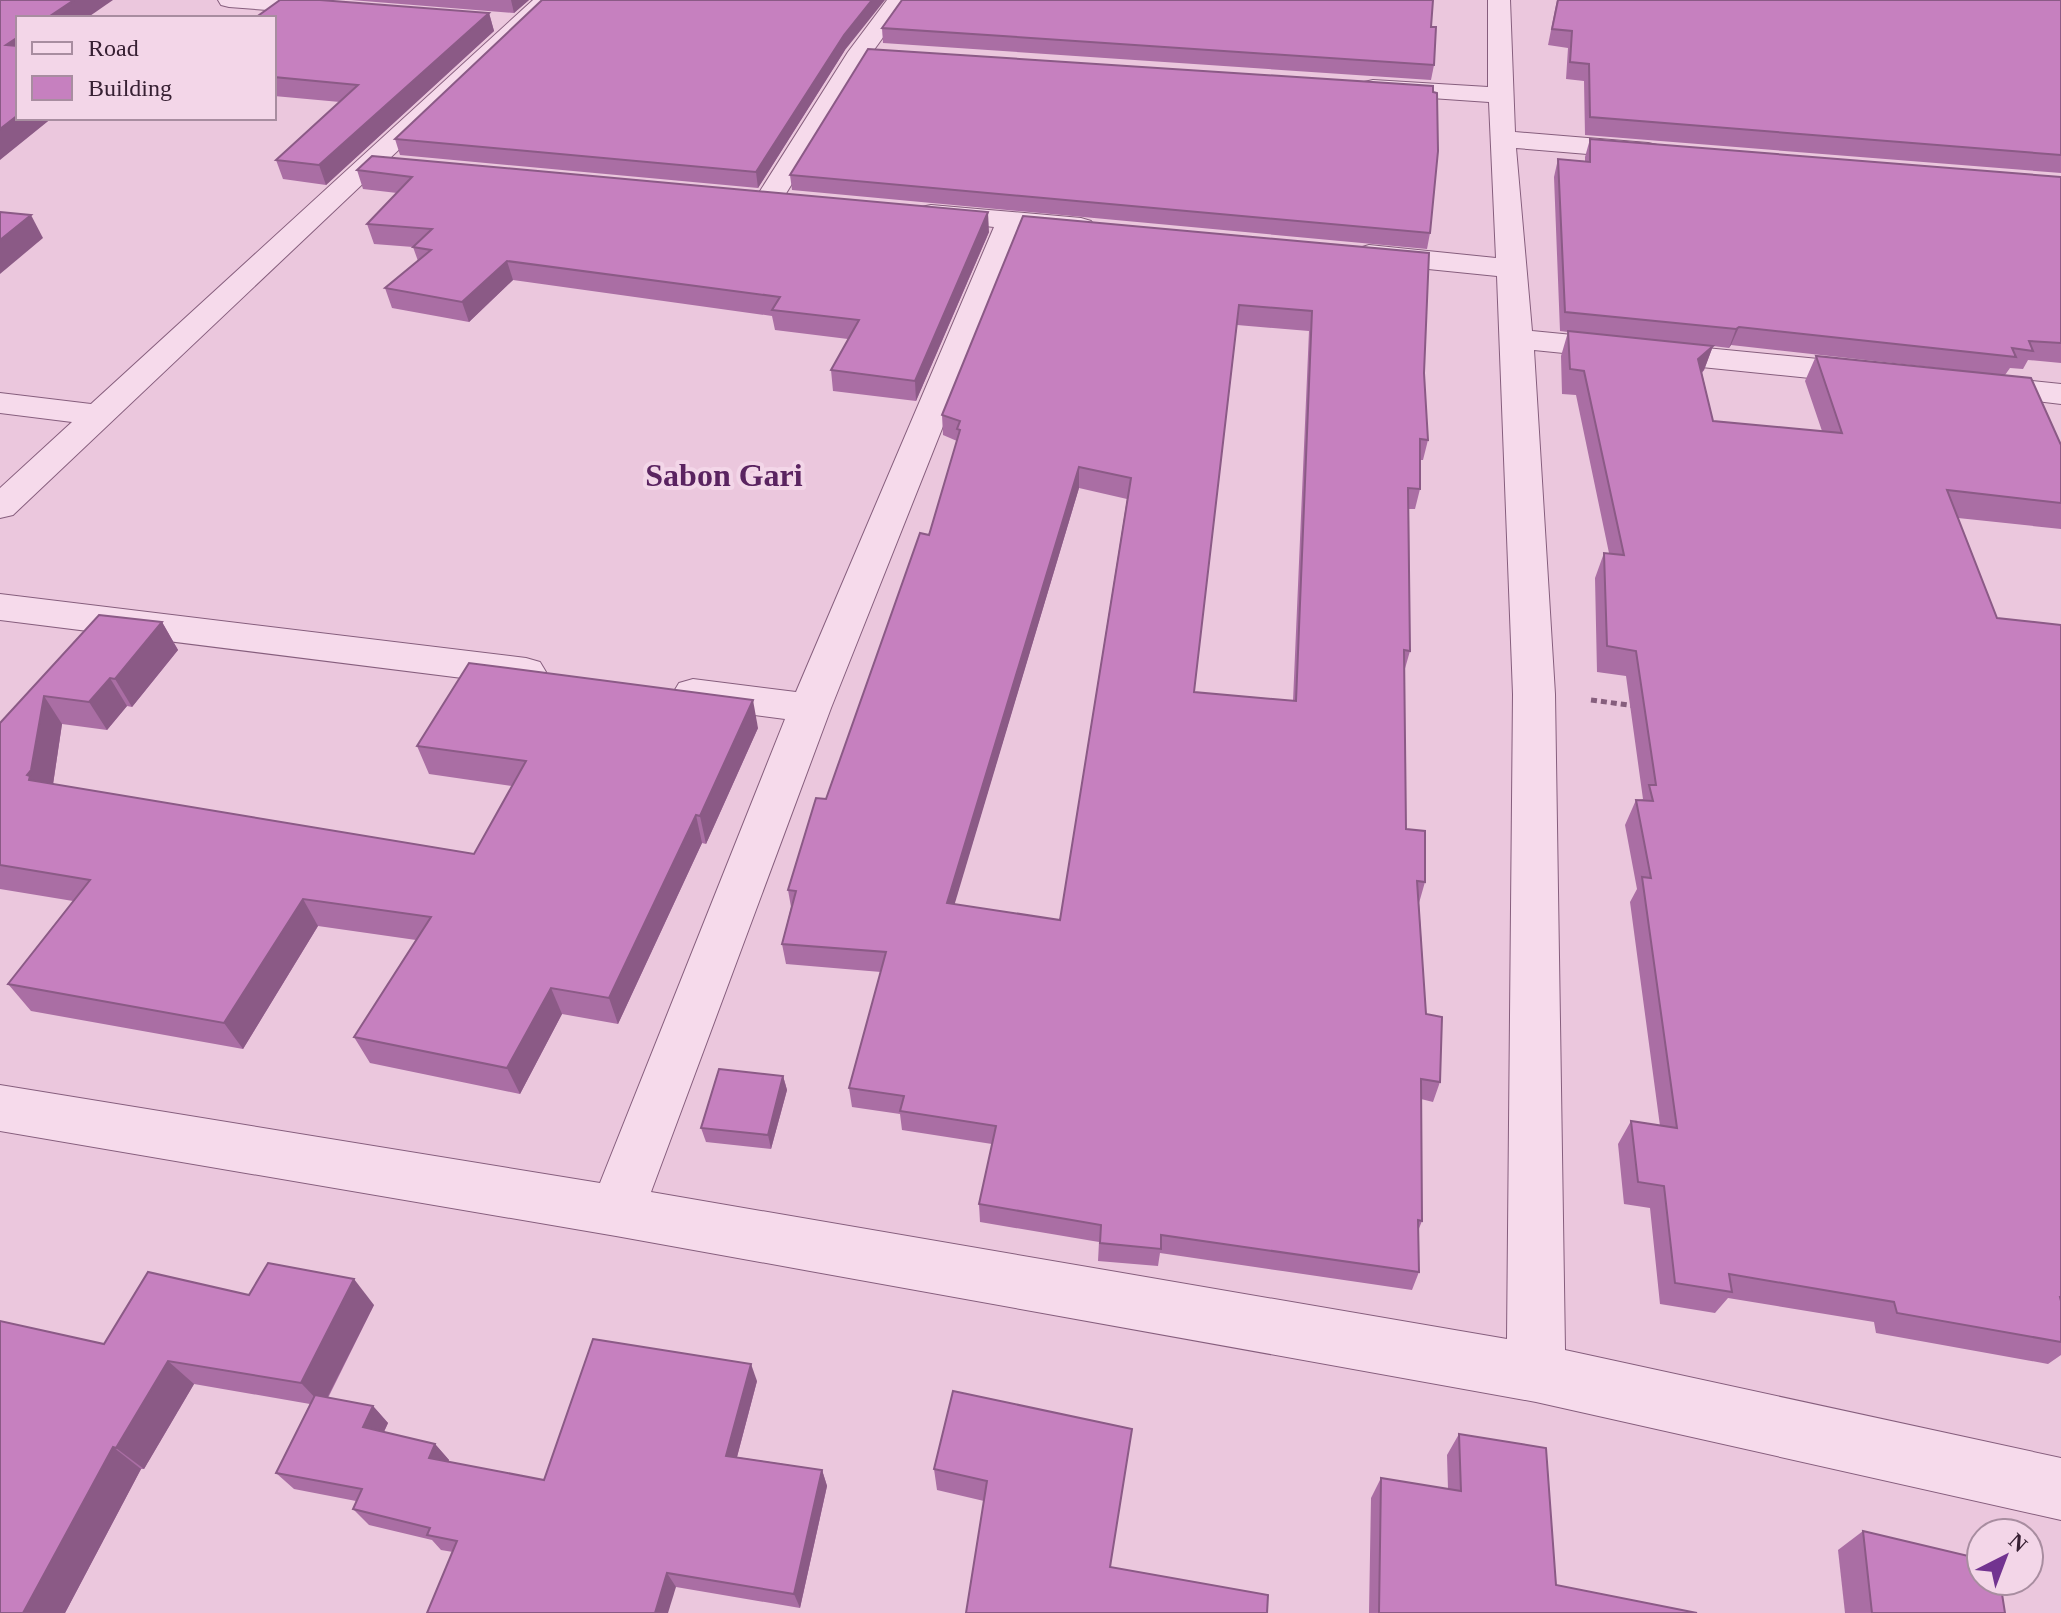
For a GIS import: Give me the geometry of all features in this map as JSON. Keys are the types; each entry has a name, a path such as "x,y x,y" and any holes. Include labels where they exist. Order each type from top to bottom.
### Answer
{"street":[{"path":"229,0 351,10"},
{"path":"0,507 546,0"},
{"path":"769,199 860,52 899,0"},
{"path":"1499,0 1502,139 1509,268 1517,339 1534,694 1536,1373"},
{"path":"488,20 518,23"},
{"path":"860,52 891,54"},
{"path":"1344,85 1500,95"},
{"path":"1502,139 1673,153"},
{"path":"370,163 401,166"},
{"path":"739,196 800,201"},
{"path":"905,211 1105,229"},
{"path":"616,1211 810,708 1011,220"},
{"path":"1338,251 1509,268"},
{"path":"1517,339 1906,378"},
{"path":"1952,383 2061,394"},
{"path":"0,403 99,415"},
{"path":"0,607 561,677"},
{"path":"654,688 810,708"},
{"path":"0,1108 616,1211 1536,1373 2061,1489"}],"path":[{"path":"1534,694 1642,706"}],"building":[{"path":"0,0 74,0 50,16 16,16 16,38 6,45 16,46 16,117 0,129"},
{"path":"280,0 320,0 489,13 319,165 276,160 358,85 276,77 276,16 258,16"},
{"path":"542,0 872,0 844,35 756,172 395,139"},
{"path":"902,0 1433,0 1431,27 1436,27 1434,65 882,28"},
{"path":"1558,0 2061,0 2061,155 1590,117 1589,64 1570,62 1572,31 1552,29"},
{"path":"868,49 1433,86 1433,92 1437,93 1438,151 1430,233 790,175"},
{"path":"1590,139 2061,177 2061,343 2029,341 2033,351 2012,348 2016,357 1565,312 1558,159 1590,162"},
{"path":"372,156 988,212 915,381 831,370 859,320 772,310 780,297 507,261 462,302 385,288 431,250 413,247 432,229 367,224 412,177 357,170"},
{"path":"0,212 31,215 0,240"},
{"path":"1023,216 1429,253 1424,373 1428,440 1420,439 1420,489 1408,488 1410,651 1404,650 1406,829 1425,831 1425,882 1417,881 1426,1014 1442,1017 1440,1082 1421,1079 1422,1221 1418,1220 1419,1272 1161,1235 1161,1249 1100,1243 1101,1225 979,1204 996,1126 900,1111 904,1096 849,1088 886,952 782,944 796,891 788,890 816,798 826,799 920,533 929,535 960,430 957,429 960,421 942,415","holes":["1239,305 1312,311 1296,701 1194,692","1079,467 1131,478 1060,920 947,903"]},
{"path":"1568,331 1713,346 1698,359 1713,421 1842,433 1816,356 2031,378 2061,445 2061,503 1947,490 1997,618 2061,625 2061,1342 1897,1313 1894,1302 1729,1274 1732,1292 1675,1283 1664,1186 1638,1182 1631,1121 1677,1128 1642,877 1651,878 1636,800 1653,801 1649,785 1656,785 1636,651 1607,646 1604,553 1624,555 1584,371 1570,369"},
{"path":"99,615 162,622 115,679 110,678 89,702 44,696 31,770 27,775 30,776 29,780 474,854 526,761 417,746 469,663 753,700 700,816 696,815 609,998 551,988 507,1068 354,1037 431,917 303,899 224,1023 8,984 90,880 0,865 0,723"},
{"path":"719,1069 783,1076 768,1135 701,1128"},
{"path":"268,1263 354,1279 301,1383 168,1361 116,1448 113,1447 23,1613 0,1613 0,1321 104,1344 148,1272 249,1295"},
{"path":"593,1339 751,1364 726,1456 822,1470 794,1594 667,1573 655,1613 427,1613 457,1541 427,1535 430,1528 353,1509 362,1489 276,1473 315,1395 373,1406 363,1427 435,1444 429,1458 544,1480"},
{"path":"953,1391 1132,1429 1110,1567 1268,1595 1267,1613 966,1613 987,1481 934,1469"},
{"path":"1459,1434 1546,1448 1556,1585 1697,1613 1379,1613 1381,1478 1461,1491"},
{"path":"1863,1531 1965,1555 1965,1597 2002,1597 2005,1613 1872,1613"}],"district":[{"name":"Sabon Gari","path":"724,475"}]}
